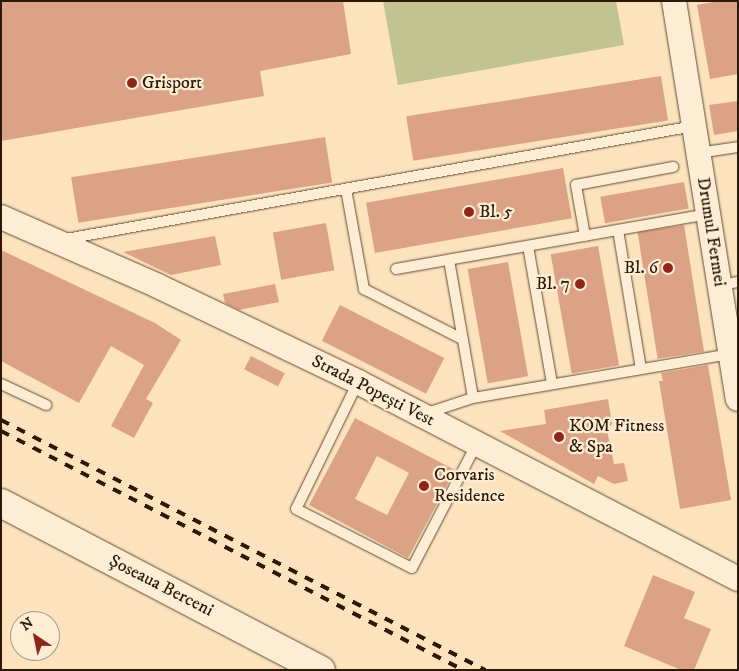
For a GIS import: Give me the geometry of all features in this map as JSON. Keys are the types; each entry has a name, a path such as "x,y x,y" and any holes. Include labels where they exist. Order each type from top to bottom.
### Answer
{"main road":[{"name":"Șoseaua Berceni","path":"1,504 320,670"}],"street":[{"name":"Drumul Fermei","path":"674,1 708,214 728,284 738,398"},
{"name":"Strada Popești Vest","path":"1,217 358,382 476,445 736,573"}],"lane":[{"path":"53,240 694,126"},
{"name":"Drumul Fermei","path":"698,153 738,147"},
{"path":"585,236 576,184 672,167"},
{"path":"346,189 364,289 462,339"},
{"path":"396,269 708,214"},
{"path":"618,230 641,369"},
{"path":"528,246 552,384"},
{"path":"449,260 473,398"},
{"path":"420,415 473,398 641,369 734,364"},
{"path":"358,382 296,509 412,568 476,445"},
{"path":"1,384 46,405"}],"green space":[{"path":"383,1 616,1 624,45 398,85"}],"building":[{"name":"Grisport","path":"1,1 343,1 351,54 260,71 264,96 1,141"},
{"path":"718,1 738,1 738,74 710,79 697,5"},
{"path":"661,76 668,120 413,161 406,116"},
{"path":"738,101 738,131 714,135 709,105"},
{"path":"325,137 332,182 78,223 71,177"},
{"name":"Bl. 5","path":"563,168 572,218 375,253 366,203"},
{"path":"684,182 689,209 605,223 600,197"},
{"path":"326,223 334,270 281,280 273,232"},
{"name":"Bl. 6","path":"684,225 704,351 658,359 638,232"},
{"path":"215,236 221,265 171,275 123,252"},
{"name":"Bl. 7","path":"598,246 619,365 572,373 551,254"},
{"path":"1,250 155,323 181,340 146,399 153,403 134,438 111,426 144,365 111,346 79,403 1,361"},
{"path":"508,262 528,376 488,383 468,269"},
{"path":"275,284 279,302 239,310 225,303 223,294"},
{"path":"340,305 444,358 426,394 322,341"},
{"path":"251,356 285,373 278,387 244,369"},
{"path":"708,365 731,500 680,509 659,381 663,381 661,373"},
{"name":"KOM Fitness & Spa","path":"608,399 612,424 607,430 614,464 624,463 628,481 614,484 598,476 594,484 500,431 546,424 544,410"},
{"name":"Corvaris Residence","path":"355,418 455,470 408,558 309,505","holes":["377,456 409,473 387,515 355,499"]},
{"path":"653,575 695,592 684,618 711,629 694,670 681,670 624,646"}],"railway":[{"path":"1,420 485,670"},
{"path":"1,431 463,670"}],"place":[{"name":"Grisport","path":"132,83"},
{"name":"Bl. 5","path":"469,212"},
{"name":"Bl. 6","path":"668,268"},
{"name":"Bl. 7","path":"580,284"},
{"name":"KOM Fitness & Spa","path":"559,437"},
{"name":"Corvaris Residence","path":"424,486"}]}
